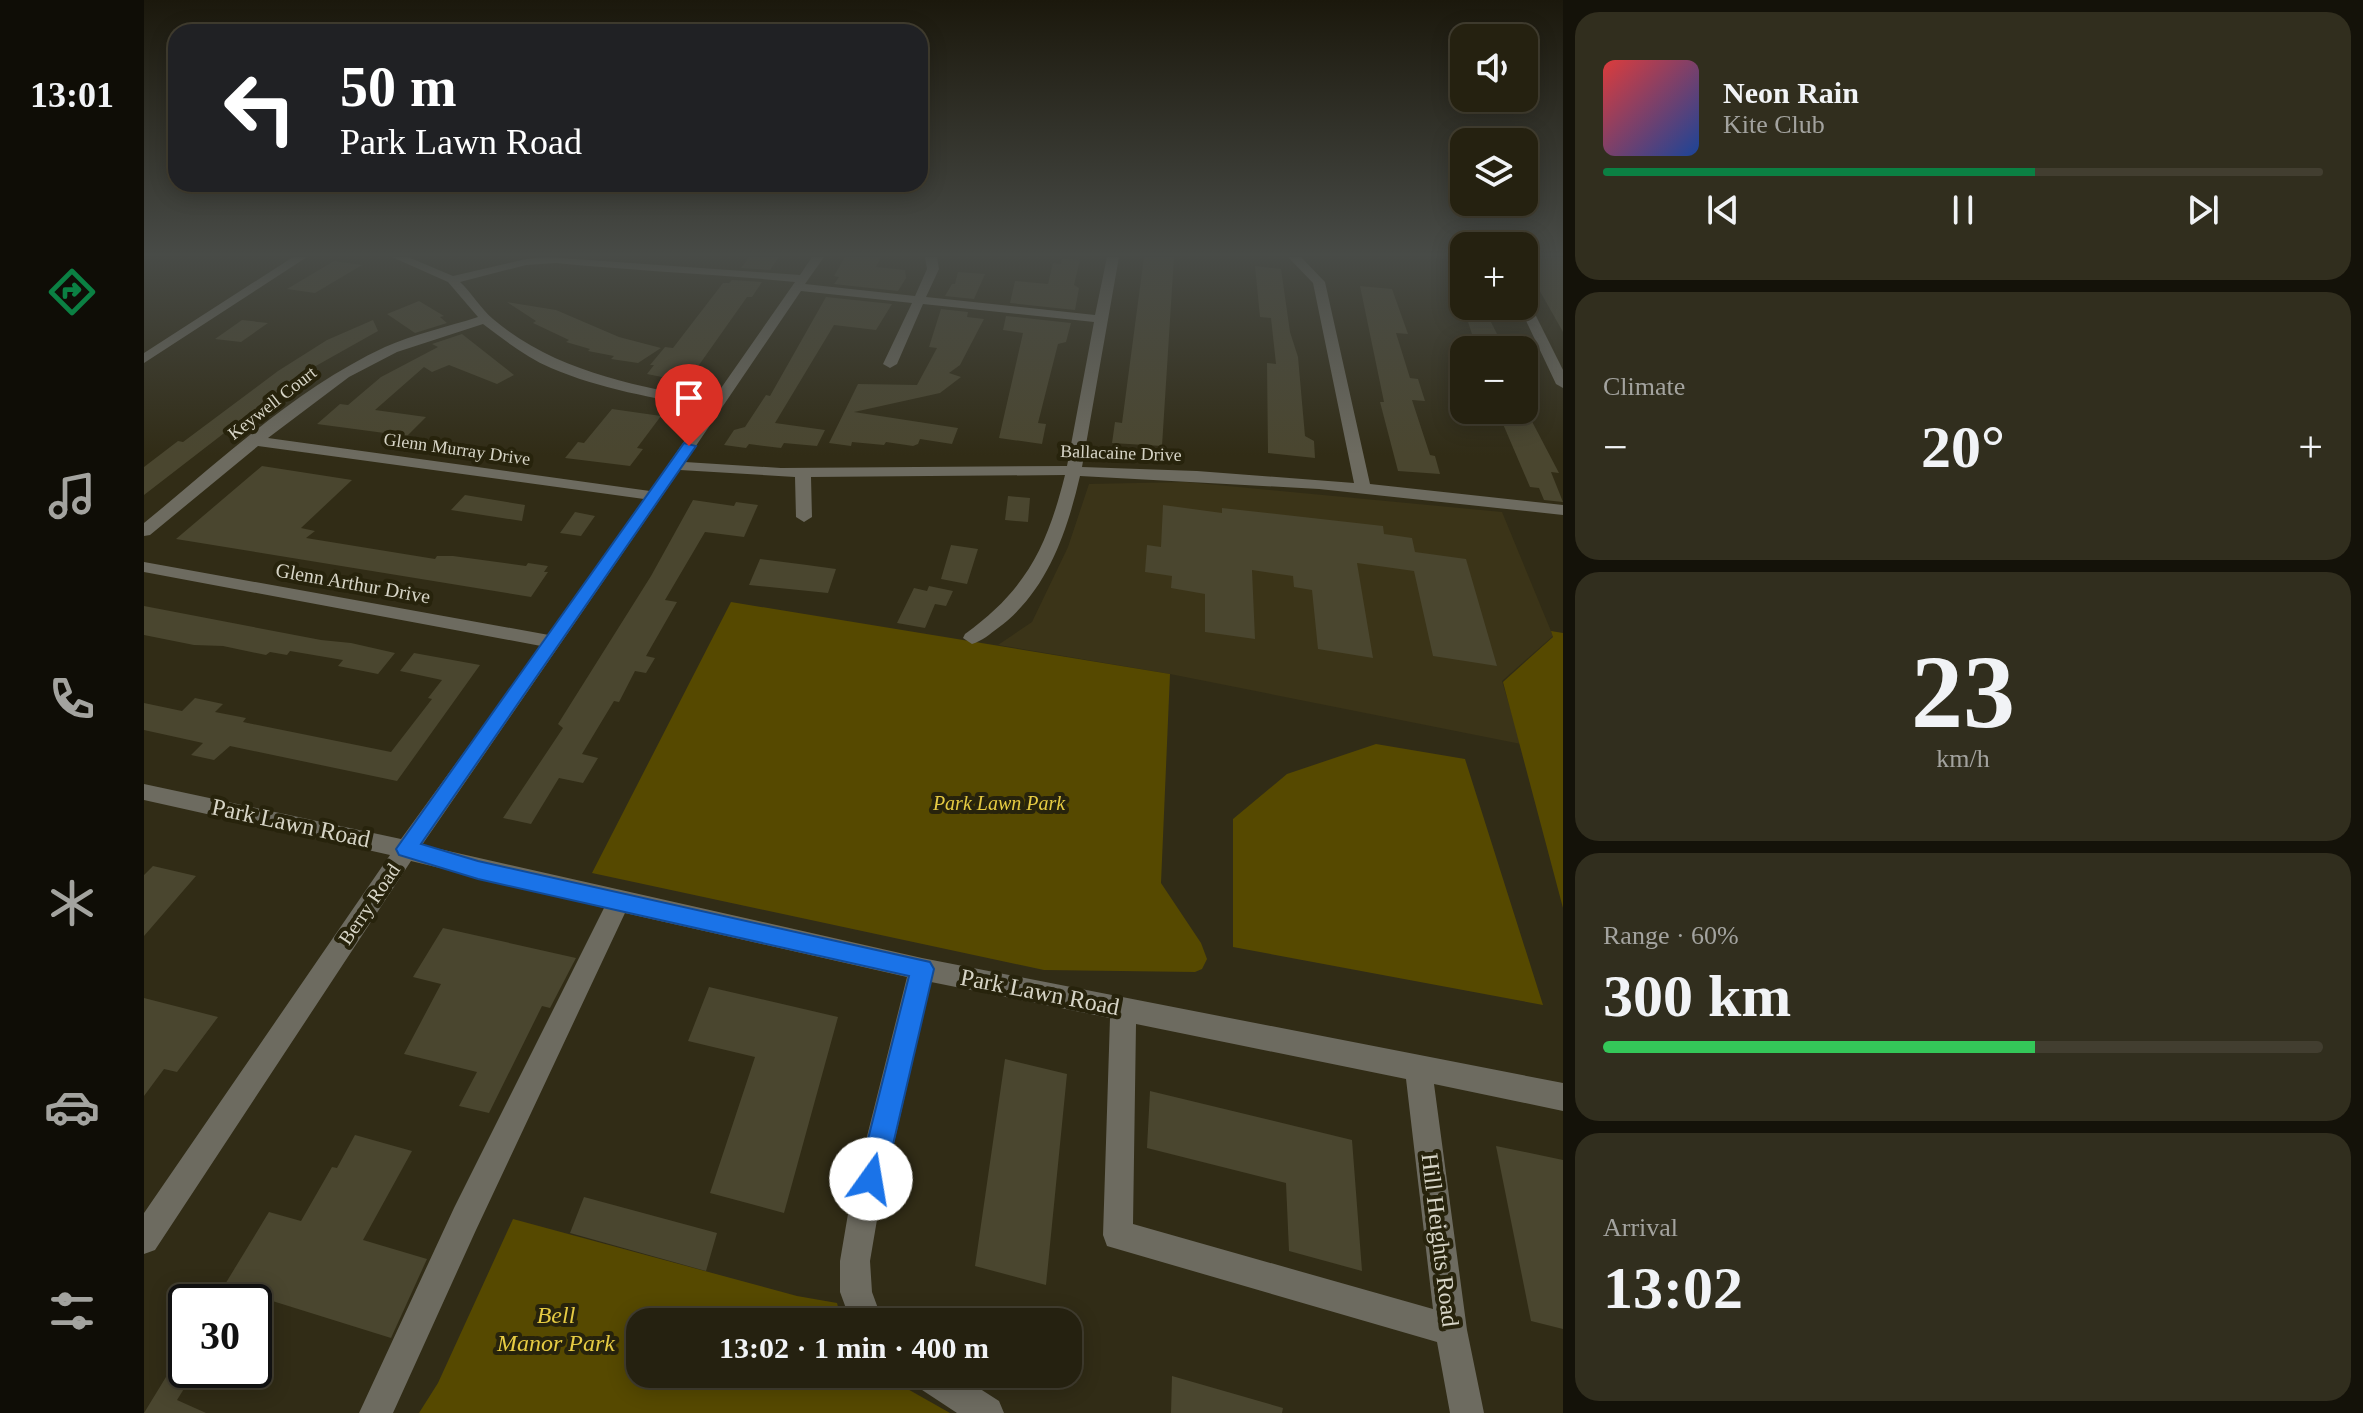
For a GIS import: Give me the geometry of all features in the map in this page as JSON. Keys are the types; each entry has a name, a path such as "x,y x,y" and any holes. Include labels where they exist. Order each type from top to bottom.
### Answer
{"street":[{"path":"144,359 200,323"},
{"name":"Keywell Court","path":"144,531 322,388 365,362 419,339 472,323"},
{"path":"490,323 555,365 633,389 716,406"},
{"name":"Berry Road","path":"144,1239 407,849 554,642 773,323"},
{"path":"890,364 908,323"},
{"path":"972,638 1009,611 1044,559 1067,509 1100,323"},
{"path":"1328,323 1362,486"},
{"path":"1533,323 1563,384"},
{"name":"Glenn Murray Drive","path":"255,441 654,496"},
{"name":"Ballacaine Drive","path":"675,465 706,470 803,472 1074,471 1362,486 1563,510"},
{"path":"803,472 804,517"},
{"name":"Glenn Arthur Drive","path":"144,567 554,642"},
{"name":"Park Lawn Road","path":"144,792 407,849 450,863 618,903 922,969 1563,1097"},
{"path":"376,1413 465,1219 618,903"},
{"path":"862,1308 854,1277 864,1208 922,969"},
{"path":"1123,1008 1118,1235 1451,1330"},
{"name":"Hill Heights Road","path":"1418,1066 1451,1330 1467,1413"},
{"path":"949,1388 987,1413"}],"shaded area":[{"path":"1186,482 1502,512 1553,636 1502,681 1521,744 1170,674 998,645 1032,622 1068,547 1089,484"}],"green space":[{"name":"Park Lawn Park","path":"731,602 1170,674 1161,883 1201,943 1207,959 1202,969 1195,972 1044,970 592,873"},
{"path":"1551,631 1563,633 1563,908 1503,682 1553,637"},
{"path":"1376,744 1465,759 1543,1005 1233,947 1233,819 1287,774"},
{"name":"Bell Manor Park","path":"513,1219 797,1296 837,1303 838,1308 626,1308 626,1388 906,1388 950,1413 419,1413 438,1383"}],"building":[{"path":"238,323 268,323 241,342 215,339"},
{"path":"366,323 374,323 378,331 298,376 144,495 144,467 278,371 327,340"},
{"path":"400,323 447,323 415,333"},
{"path":"533,323 586,323 619,337 661,348 638,363 611,359 614,356 588,351 590,349 566,342 569,340"},
{"path":"692,323 729,323 687,382 647,374 654,365 650,365 665,347 673,348"},
{"path":"811,323 880,323 876,330 834,325 775,423 825,430 817,446 784,443 781,448 749,444 746,448 724,445 734,430 745,427 766,395 770,396"},
{"path":"937,323 982,323 960,365 949,373 961,377 940,393 854,412 958,428 952,444 920,439 913,446 886,442 884,445 852,442 851,446 829,443 858,384 917,385 937,348 929,347"},
{"path":"1005,323 1071,323 1066,342 1058,344 1038,423 1046,424 1042,444 999,438 1023,333 1003,330"},
{"path":"1135,323 1170,323 1162,446 1112,443 1115,422 1122,423"},
{"path":"1272,323 1289,323 1298,357 1305,436 1314,441 1315,458 1268,453 1267,363 1276,364"},
{"path":"1368,323 1404,323 1408,334 1396,333 1410,378 1418,379 1425,401 1412,400 1430,455 1435,456 1440,474 1398,471 1380,402 1384,402"},
{"path":"1468,323 1491,323 1498,336 1473,336"},
{"path":"462,334 514,375 497,384 449,365 432,372 424,367 375,410 426,417 407,436 317,424 340,404 348,405 381,377 438,347 432,344"},
{"path":"612,409 661,416 637,448 643,449 630,466 565,458 578,442 584,443"},
{"path":"1503,424 1533,424 1559,473 1551,472 1563,502 1544,500 1539,488 1530,487"},
{"path":"262,466 352,480 301,528 315,531 306,538 435,559 437,556 453,556 526,566 528,563 548,566 544,572 548,572 531,597 176,539"},
{"path":"465,495 525,505 522,521 451,510"},
{"path":"1008,496 1030,498 1028,522 1005,520"},
{"path":"693,500 734,506 736,502 758,505 744,537 705,532 665,600 677,602 646,656 655,658 646,673 635,671 619,702 614,701 582,754 598,758 583,783 559,778 531,824 503,818 563,728 558,724 651,576"},
{"path":"1163,505 1222,513 1222,508 1383,526 1384,534 1412,538 1415,552 1466,559 1497,666 1433,656 1414,571 1357,563 1373,658 1318,649 1312,590 1294,587 1293,576 1252,570 1255,639 1205,632 1205,594 1171,588 1172,576 1145,572 1147,545 1161,547"},
{"path":"575,512 595,516 581,536 560,533"},
{"path":"951,545 978,549 967,584 941,579"},
{"path":"760,559 836,569 828,593 749,585"},
{"path":"929,586 953,591 946,606 935,604 925,628 897,623 914,588 927,591"},
{"path":"144,606 395,653 378,674 338,666 343,660 290,651 287,655 270,652 266,655 223,646 194,645 144,635"},
{"path":"414,653 480,665 397,781 230,746 214,760 191,755 203,743 144,730 144,703 182,711 195,698 223,704 215,712 246,718 243,722 391,752 432,699 428,698 442,680 400,671"},
{"path":"153,866 196,876 144,936 144,875"},
{"path":"443,928 576,958 550,1008 542,1006 489,1113 459,1106 477,1072 404,1054 441,984 413,977"},
{"path":"709,987 838,1017 784,1213 710,1193 755,1057 688,1041"},
{"path":"144,998 218,1017 177,1072 164,1069 144,1096"},
{"path":"1005,1059 1067,1074 1046,1285 975,1266"},
{"path":"1150,1091 1352,1140 1362,1271 1289,1251 1286,1183 1147,1148"},
{"path":"355,1135 412,1151 363,1240 427,1259 391,1338 272,1301 272,1284 225,1284 269,1212 301,1221 332,1167 337,1168"},
{"path":"1496,1146 1563,1160 1563,1329 1531,1321"},
{"path":"584,1197 717,1233 706,1271 570,1233"},
{"path":"1172,1376 1283,1408 1282,1413 1171,1413"},
{"path":"166,1377 168,1388 184,1388 177,1400 206,1413 144,1413"}],"route":[{"path":"689,446 407,849 450,863 618,903 922,969 871,1179"}]}
